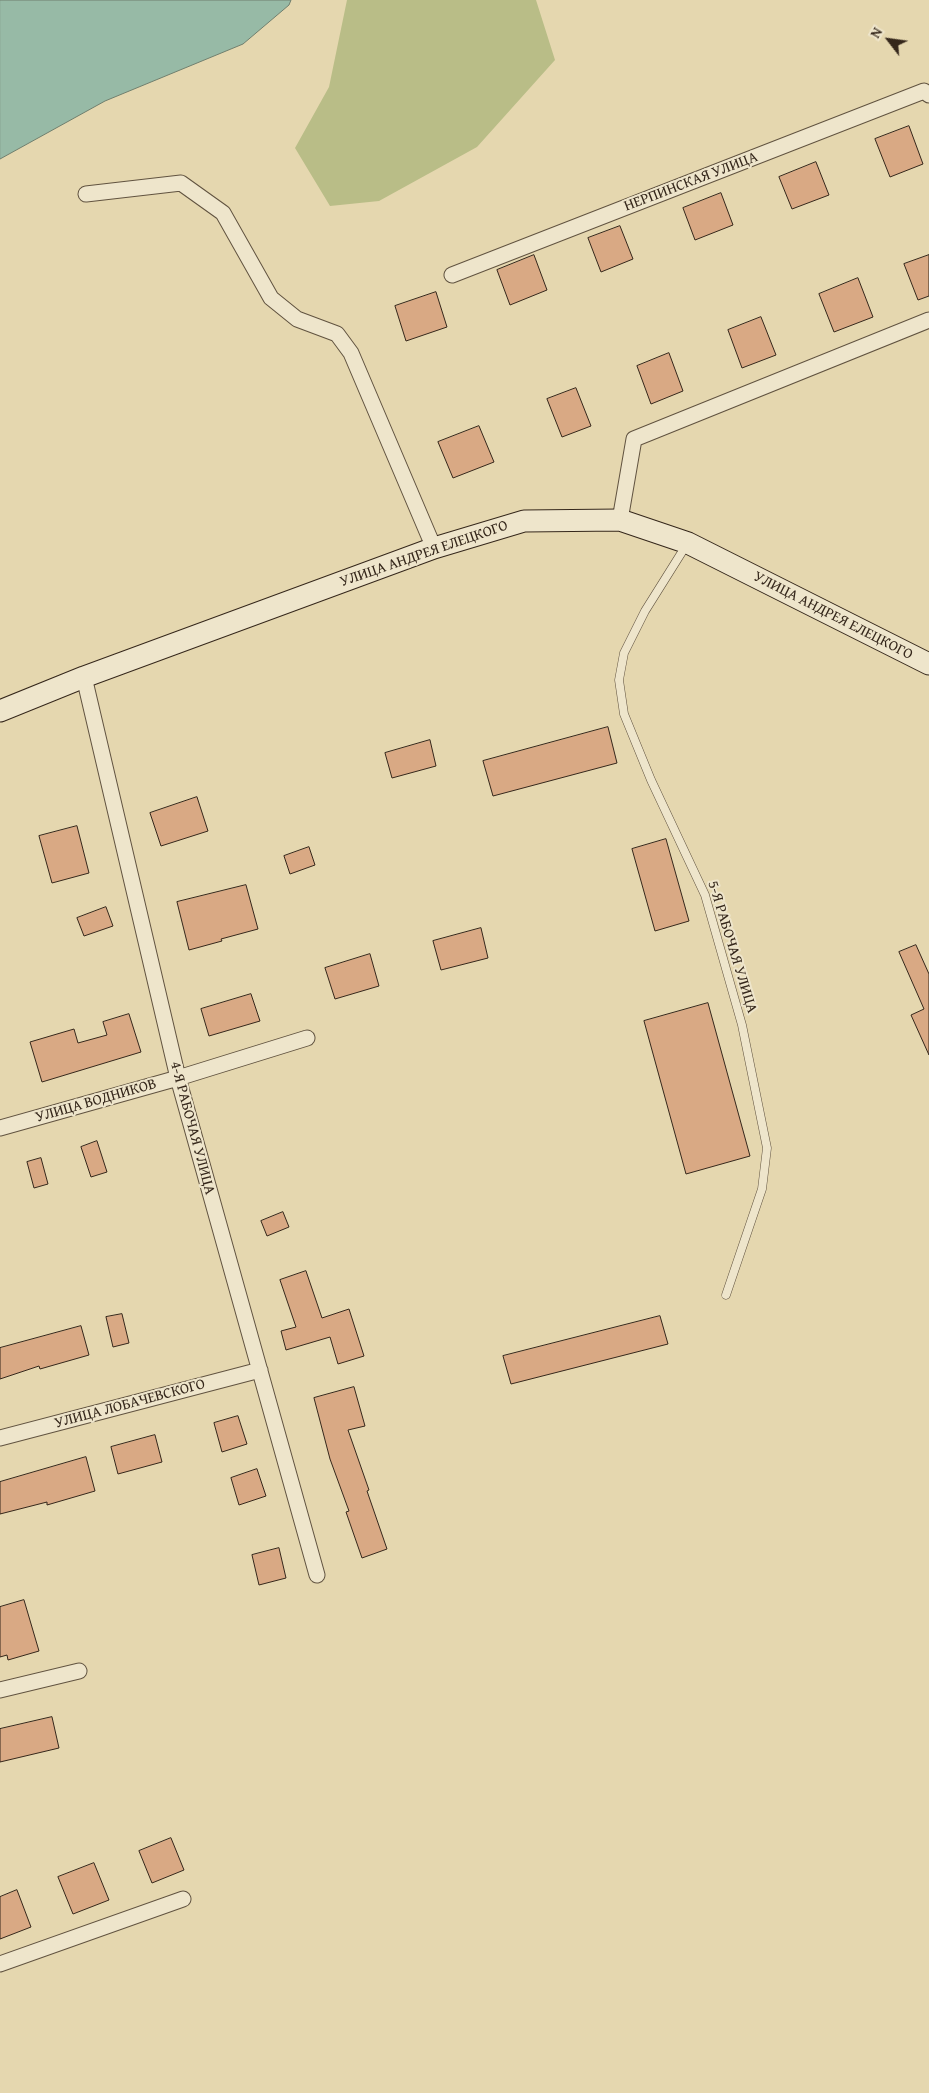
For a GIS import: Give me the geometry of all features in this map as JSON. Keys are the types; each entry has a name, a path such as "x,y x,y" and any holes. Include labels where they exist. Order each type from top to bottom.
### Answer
{"main road":[{"name":"УЛИЦА АНДРЕЯ ЕЛЕЦКОГО","path":"0,711 84,677 434,548 524,521 620,520 688,543 929,664"}],"street":[{"name":"НЕРПИНСКАЯ УЛИЦА","path":"452,276 924,91 929,95"},
{"path":"86,194 181,183 223,213 271,298 297,320 337,334 351,353 434,548"},
{"path":"620,520 634,439 929,320"},
{"name":"4-Я РАБОЧАЯ УЛИЦА","path":"84,677 178,1078 317,1575"},
{"name":"УЛИЦА ВОДНИКОВ","path":"0,1128 178,1078 307,1038"},
{"name":"УЛИЦА ЛОБАЧЕВСКОГО","path":"0,1438 260,1370"},
{"path":"0,1690 78,1671"},
{"path":"0,1964 183,1899"}],"lane":[{"name":"5-Я РАБОЧАЯ УЛИЦА","path":"688,543 646,611 624,653 619,680 624,714 651,780 705,895 742,1025 767,1148 762,1189 726,1295"}],"green space":[{"path":"347,0 536,0 555,60 477,147 379,201 330,206 295,148 329,87"}],"shaded area":[{"path":"0,0 291,0 289,5 243,44 105,101 0,159"}],"building":[{"path":"909,126 923,164 890,177 875,139"},
{"path":"816,162 829,195 792,209 779,177"},
{"path":"721,193 733,225 695,240 683,208"},
{"path":"620,226 633,259 601,272 588,238"},
{"path":"534,255 547,290 510,305 497,270"},
{"path":"929,255 929,296 918,300 904,264"},
{"path":"858,278 873,317 834,332 819,294"},
{"path":"436,292 447,327 406,341 395,306"},
{"path":"761,317 776,355 742,368 728,330"},
{"path":"669,353 683,391 651,404 637,366"},
{"path":"576,388 591,426 562,437 547,399"},
{"path":"479,426 494,462 453,478 438,442"},
{"path":"608,727 617,763 493,796 483,761"},
{"path":"430,740 436,766 392,778 385,753"},
{"path":"197,797 208,831 161,846 150,813"},
{"path":"77,826 89,873 52,883 39,836"},
{"path":"666,839 689,921 655,931 632,849"},
{"path":"309,847 315,865 290,874 284,856"},
{"path":"246,885 258,929 189,950 177,902"},
{"path":"106,907 113,926 84,936 77,918"},
{"path":"481,928 488,958 441,970 433,941"},
{"path":"916,945 929,974 929,1055 911,1015 924,1009 899,952"},
{"path":"370,954 379,986 335,999 325,968"},
{"path":"251,994 260,1021 209,1036 201,1009"},
{"path":"708,1003 750,1156 686,1174 644,1021"},
{"path":"129,1014 141,1052 42,1082 30,1042 74,1029 78,1043 107,1035 103,1022"},
{"path":"97,1141 107,1172 91,1177 81,1147"},
{"path":"41,1158 48,1184 34,1188 27,1162"},
{"path":"283,1212 289,1227 267,1236 261,1221"},
{"path":"306,1271 322,1318 349,1309 364,1356 338,1364 330,1337 286,1350 281,1331 296,1327 280,1280"},
{"path":"122,1314 129,1343 113,1347 106,1317"},
{"path":"660,1316 668,1344 511,1384 503,1356"},
{"path":"81,1326 89,1355 40,1369 39,1366 0,1379 0,1348"},
{"path":"354,1387 365,1426 348,1430 387,1549 362,1558 346,1512 349,1511 330,1459 314,1398"},
{"path":"238,1416 247,1444 222,1452 214,1423"},
{"path":"155,1435 162,1462 118,1474 111,1447"},
{"path":"86,1457 95,1491 47,1505 47,1502 0,1514 0,1482"},
{"path":"257,1469 266,1496 239,1505 231,1478"},
{"path":"279,1548 286,1578 259,1585 252,1555"},
{"path":"24,1600 39,1651 8,1660 7,1655 0,1657 0,1607"},
{"path":"52,1717 59,1748 0,1762 0,1729"},
{"path":"171,1838 184,1870 152,1883 139,1851"},
{"path":"94,1863 109,1900 73,1914 58,1877"},
{"path":"17,1890 31,1927 0,1939 0,1897"}]}
